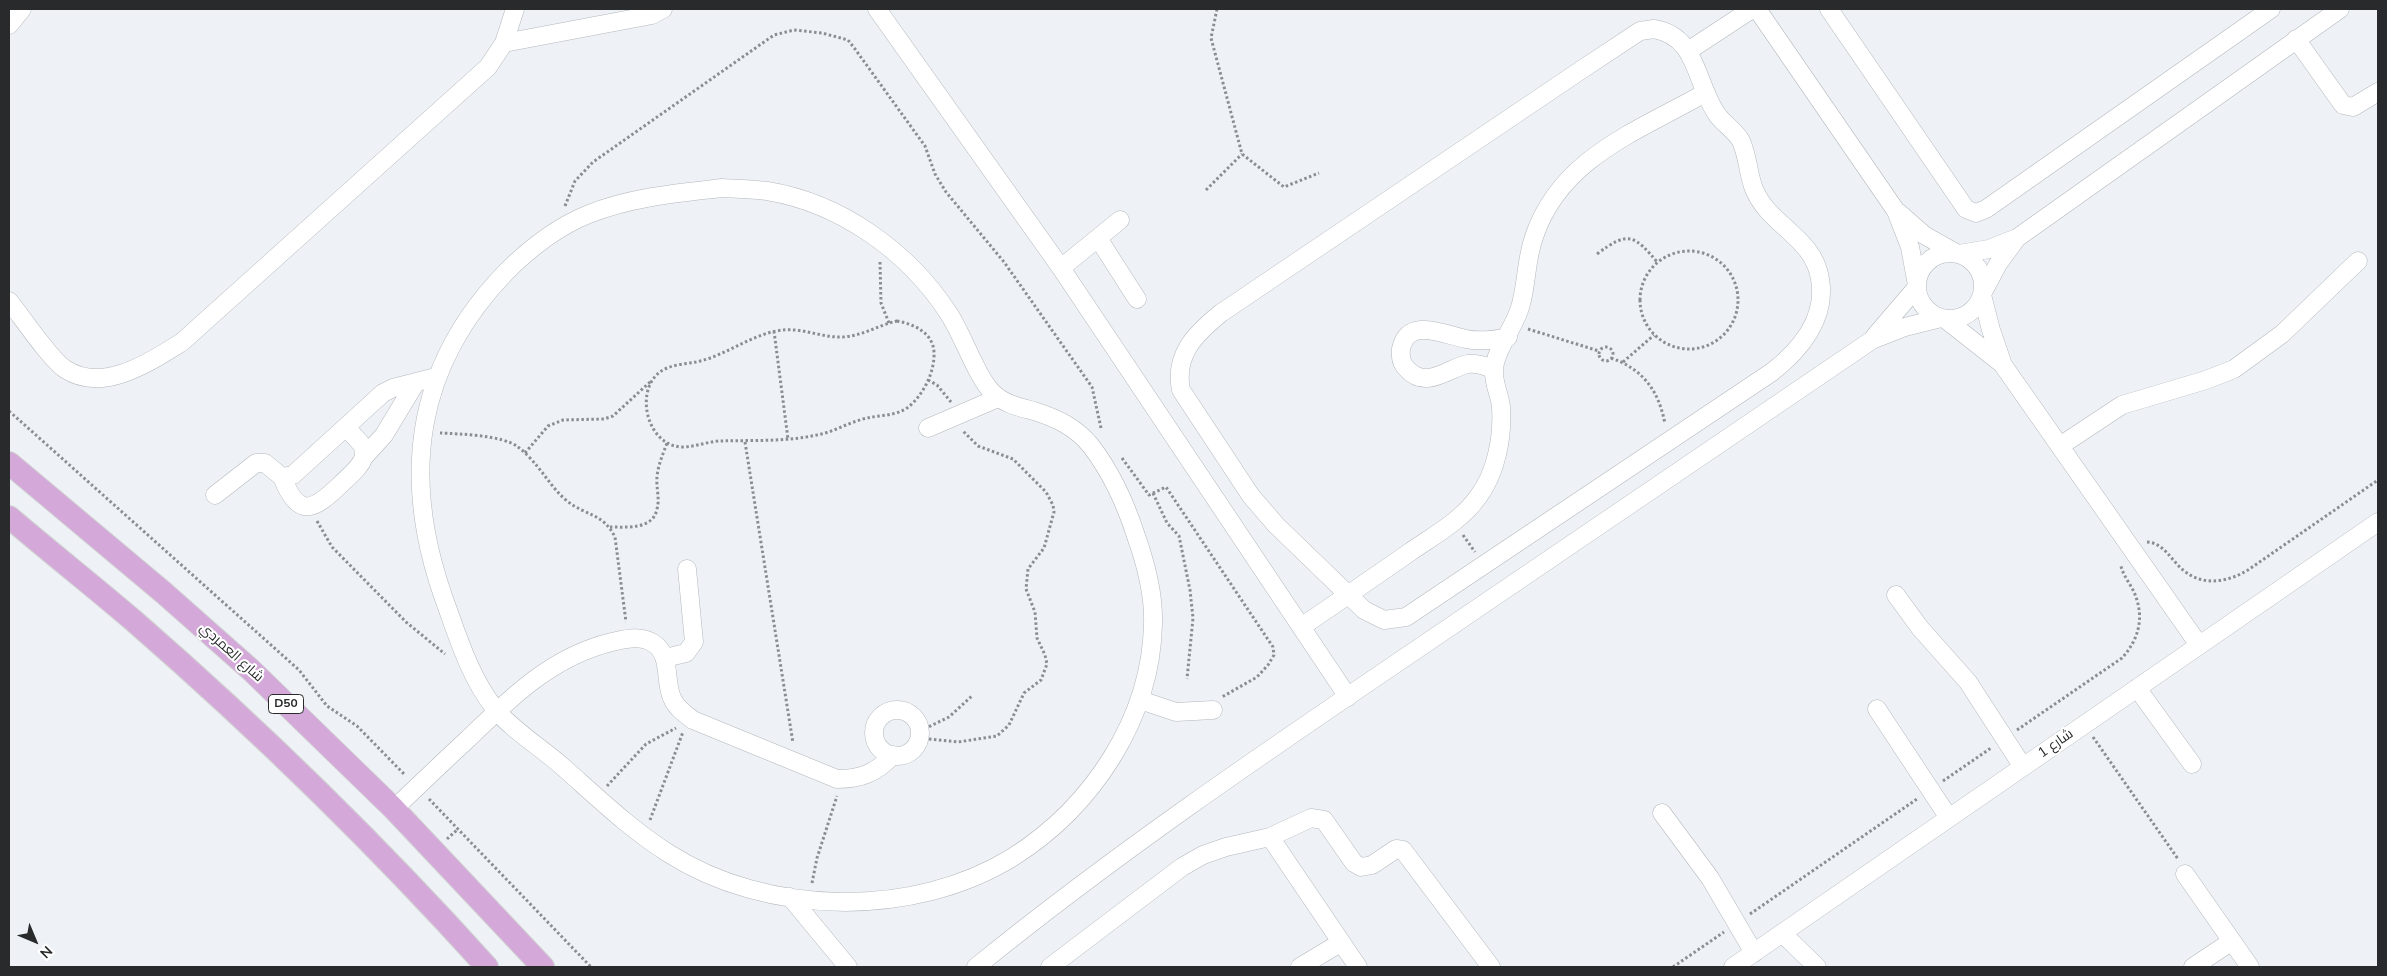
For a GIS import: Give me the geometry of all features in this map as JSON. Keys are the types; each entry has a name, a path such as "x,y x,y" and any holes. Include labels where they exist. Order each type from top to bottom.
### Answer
{"main road":[{"name":"شارع العمردي","path":"9,463 164,593 251,670 394,809 543,967"},
{"path":"9,517 133,620 221,700 384,858 487,967"}],"street":[{"path":"9,25 22,9"},
{"path":"9,301 64,369 82,378 102,379 153,360 182,342 488,67 504,43 515,9"},
{"path":"504,43 652,15 663,9"},
{"path":"877,9 1061,268 1348,697"},
{"path":"1688,51 1752,9"},
{"path":"1757,9 1896,210 1924,235 1973,262 1978,268 1984,284 1983,294 1991,330 2004,365 2199,645"},
{"path":"1829,9 1966,209 1976,213 1986,209 2271,9"},
{"path":"1872,340 1917,286 1918,275 1930,260 1937,255 1989,249 2017,238 2340,9"},
{"path":"1654,29 1668,31 1680,39 1688,51 1705,93 1720,119 1741,143 1754,190 1762,204 1772,216 1801,240 1813,258 1820,279 1821,301 1815,322 1808,335 1789,358 1406,618 1384,620 1374,616 1348,595 1259,506 1181,390 1178,377 1185,351 1195,337 1221,313 1640,31 1654,29"},
{"path":"2296,39 2343,105 2353,108 2378,92"},
{"path":"1301,627 1454,521 1478,497 1490,476 1497,453 1501,408 1494,370 1497,356 1510,331 1525,288 1533,238 1545,210 1563,184 1584,162 1610,145 1705,93"},
{"path":"722,188 767,191 810,202 851,221 880,241 910,266 936,295 962,336 985,383 998,398 1069,426 1088,441 1129,514 1150,581 1153,621 1150,661 1140,700 1123,738 1096,780 1075,806 1044,835 1010,858 973,878 933,891 851,902 790,897 758,891 728,882 684,863 644,836 496,711 471,670 433,567 424,523 420,478 422,432 436,377 457,334 484,295 517,261 555,232 588,214 632,201 677,193 722,188"},
{"path":"1896,210 1910,247 1918,295 1927,310 1943,318 2004,365"},
{"path":"1061,268 1120,220"},
{"path":"1098,238 1137,299"},
{"path":"976,967 1154,832 1348,697 1872,340 1906,327 1943,318 1955,319 1972,311 1998,264 2017,238"},
{"path":"2060,446 2122,405 2206,380 2234,369 2282,334 2358,261"},
{"path":"1494,370 1486,366 1469,364 1440,376 1419,376 1409,372 1403,364 1400,353 1402,343 1409,334 1418,330 1429,329 1467,340 1480,341 1510,331"},
{"path":"282,477 293,475 383,393 393,388 436,377"},
{"path":"215,495 256,463 265,463 282,477 293,500 302,506 313,506 321,503 362,463 364,457 384,434 416,382"},
{"path":"928,428 998,398"},
{"path":"346,427 363,446 364,457"},
{"name":"شارع 1","path":"1733,967 2378,522"},
{"path":"666,658 686,653 692,649 694,642 687,569"},
{"path":"1896,595 1920,628 1968,682 2023,767"},
{"path":"394,809 496,711 535,678 555,665 600,645 623,640 645,639 661,650 666,658 668,686 673,700 690,721 822,774 844,779 868,775 882,767 893,755"},
{"path":"2137,688 2192,764"},
{"path":"1140,700 1176,712 1213,710"},
{"path":"1877,709 1949,818"},
{"path":"898,710 910,714 915,719 919,735 912,750 900,756 881,749 874,737 876,724 884,713 898,710"},
{"path":"1662,813 1710,878 1754,953"},
{"path":"1050,967 1182,867 1203,855 1226,847 1270,837 1311,818 1324,820 1360,868 1368,867 1394,850 1401,848 1491,967"},
{"path":"1270,837 1358,967"},
{"path":"2184,874 2250,967"},
{"path":"790,897 848,967"},
{"path":"1782,933 1817,967"},
{"path":"2193,967 2232,941"},
{"path":"1300,967 1340,943"}],"path":[{"path":"1217,9 1211,38 1242,154 1284,187 1319,173"},
{"path":"1206,190 1242,154"},
{"path":"1597,254 1614,243 1631,238 1638,240 1658,263"},
{"path":"880,241 881,303 889,323"},
{"path":"1700,252 1711,256 1728,270 1736,286 1738,302 1737,314 1726,333 1707,346 1684,349 1663,342 1654,335 1647,326 1640,304 1644,282 1658,263 1678,253 1700,252"},
{"path":"525,453 543,432 555,422 563,420 604,419 613,416 652,380 667,367 712,358 746,341 774,331 803,329 843,337 856,335 898,321 913,324 926,334 934,348 935,364 928,380 907,407 895,414 852,422 818,435 745,442 720,441 690,447 679,447 667,443 654,432 647,416 648,390 652,380"},
{"path":"774,331 788,438"},
{"path":"1510,331 1599,351"},
{"path":"1623,362 1654,335"},
{"path":"1599,351 1605,346 1609,347 1613,354 1611,358"},
{"path":"1599,351 1600,358 1604,360 1611,358 1623,362 1640,372 1653,387 1662,405 1666,424 1664,444"},
{"path":"919,735 958,742 997,736 1009,725 1024,693 1041,680 1047,664 1036,638 1035,612 1026,589 1028,569 1044,548 1054,512 1053,504 1046,492 1013,459 978,446 968,438 960,428 950,401 944,392 928,380"},
{"path":"9,411 300,670 327,706 357,726 591,967"},
{"path":"422,432 473,435 511,442 525,453 559,494 569,503 602,519 610,527 615,537 625,606 626,623 623,640"},
{"path":"745,442 797,763"},
{"path":"610,527 640,526 651,520 657,510 657,478 660,460 667,443"},
{"path":"1673,967 2122,658 2137,637 2140,612 2138,599 2123,571 2121,563 2124,555 2132,549 2142,543 2155,543 2161,546 2184,570 2196,578 2209,581 2223,581 2236,577 2378,480"},
{"path":"1153,493 1167,523 1179,536 1190,590 1193,618 1187,679"},
{"path":"313,506 317,524 332,547 426,640 471,670"},
{"path":"1454,521 1483,565"},
{"path":"919,735 949,718 973,695"},
{"path":"597,797 646,744 690,721"},
{"path":"644,836 690,721"},
{"path":"2085,724 2177,857 2184,874"},
{"path":"809,899 817,858 844,779"}]}
